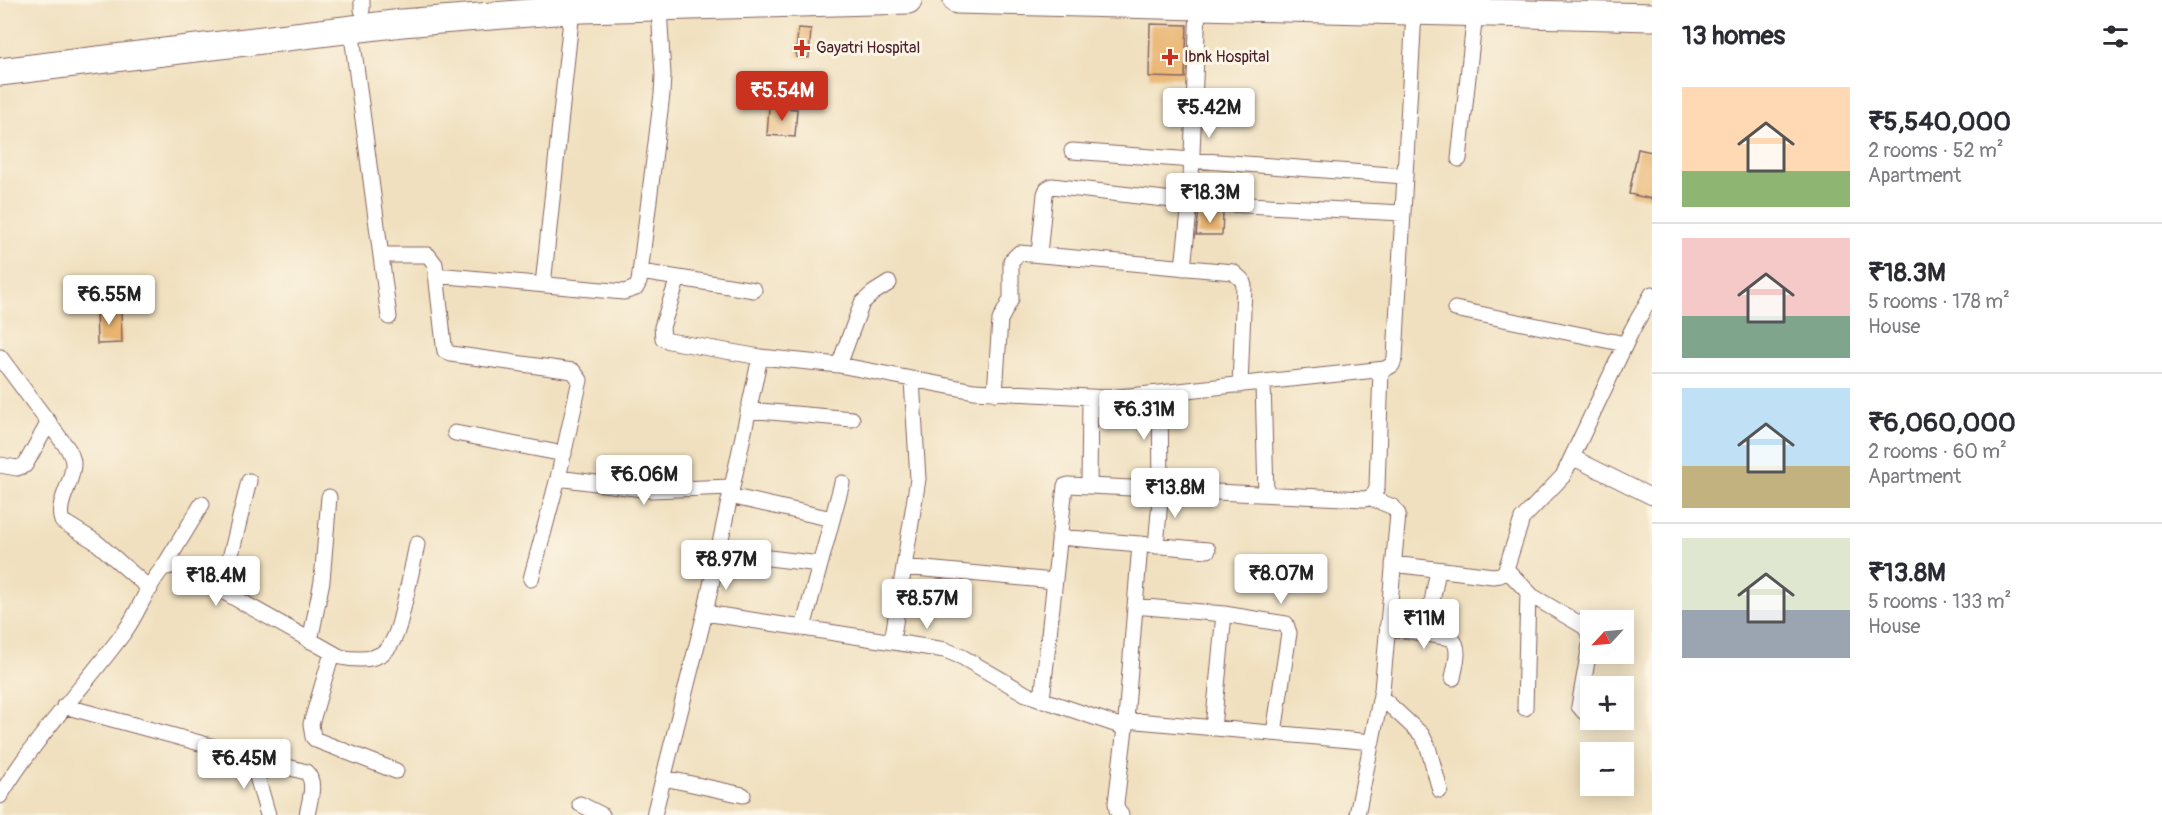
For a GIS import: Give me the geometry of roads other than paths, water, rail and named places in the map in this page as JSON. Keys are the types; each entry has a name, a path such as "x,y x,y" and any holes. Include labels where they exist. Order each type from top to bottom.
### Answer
{"highway":[{"path":"0,55 358,13 513,0"},
{"path":"0,72 358,13 402,22 572,10 908,0"},
{"path":"957,0 1652,16"},
{"path":"1524,0 1652,4"}],"street":[{"path":"1183,268 1190,202 1198,7"},
{"path":"436,275 624,292 636,288 641,272 663,76 659,8"},
{"path":"543,285 572,10"},
{"path":"678,278 662,327 663,338 669,341 759,357 839,365 912,380 995,393 1108,398 1381,370 1392,365 1395,358 1414,12"},
{"path":"358,13 388,317"},
{"path":"1459,159 1475,13"},
{"path":"1072,151 1404,176"},
{"path":"1039,254 1045,194 1052,186 1190,202 1402,213"},
{"path":"995,393 1000,320 1011,299 1011,261 1018,253 1233,272 1242,280 1244,286 1240,385"},
{"path":"381,255 428,255 435,264 446,351 451,354 573,371 578,375 580,387 531,579"},
{"path":"641,272 754,290"},
{"path":"839,365 862,303 889,283"},
{"path":"1393,564 1500,575 1506,568 1522,519 1559,483 1625,344 1652,294"},
{"path":"1455,309 1625,344"},
{"path":"0,357 68,449 73,462 60,513 62,521 96,542 150,589"},
{"path":"654,815 705,613 759,357"},
{"path":"1371,498 1377,487 1381,370"},
{"path":"892,642 918,479 912,380"},
{"path":"1263,383 1266,494"},
{"path":"1156,546 1161,489 1160,393"},
{"path":"1089,486 1090,397"},
{"path":"748,410 852,419"},
{"path":"0,465 17,468 25,465 49,422"},
{"path":"454,433 564,454"},
{"path":"1572,457 1652,497"},
{"path":"558,478 650,490 731,491 832,519"},
{"path":"222,591 249,481"},
{"path":"803,628 842,483"},
{"path":"1042,700 1065,486 1371,498 1397,510 1381,697 1357,815"},
{"path":"310,641 322,581 329,497"},
{"path":"0,796 26,756 126,630 202,504"},
{"path":"1059,537 1208,550"},
{"path":"163,568 176,565 332,653 355,660 367,659 378,656 398,634 417,544"},
{"path":"1121,815 1116,803 1126,724 1140,544"},
{"path":"718,552 820,564"},
{"path":"904,567 1054,581"},
{"path":"1506,568 1528,592 1580,624"},
{"path":"1426,633 1438,570"},
{"path":"1526,708 1528,592"},
{"path":"1135,606 1224,614 1286,624 1289,628 1274,733"},
{"path":"705,613 945,650 962,657 1026,694 1126,724 1213,728 1372,742"},
{"path":"1213,728 1224,614"},
{"path":"1388,627 1451,638 1458,647 1453,678"},
{"path":"332,653 311,724 313,737 396,771"},
{"path":"1381,697 1422,735 1428,747 1440,790"},
{"path":"64,706 309,774 312,786 307,815"},
{"path":"252,759 268,815"},
{"path":"664,778 743,795"},
{"path":"580,804 602,815"}],"place":[{"name":"Gayatri Hospital","path":"802,48"},
{"name":"Ibnk Hospital","path":"1170,57"}]}
